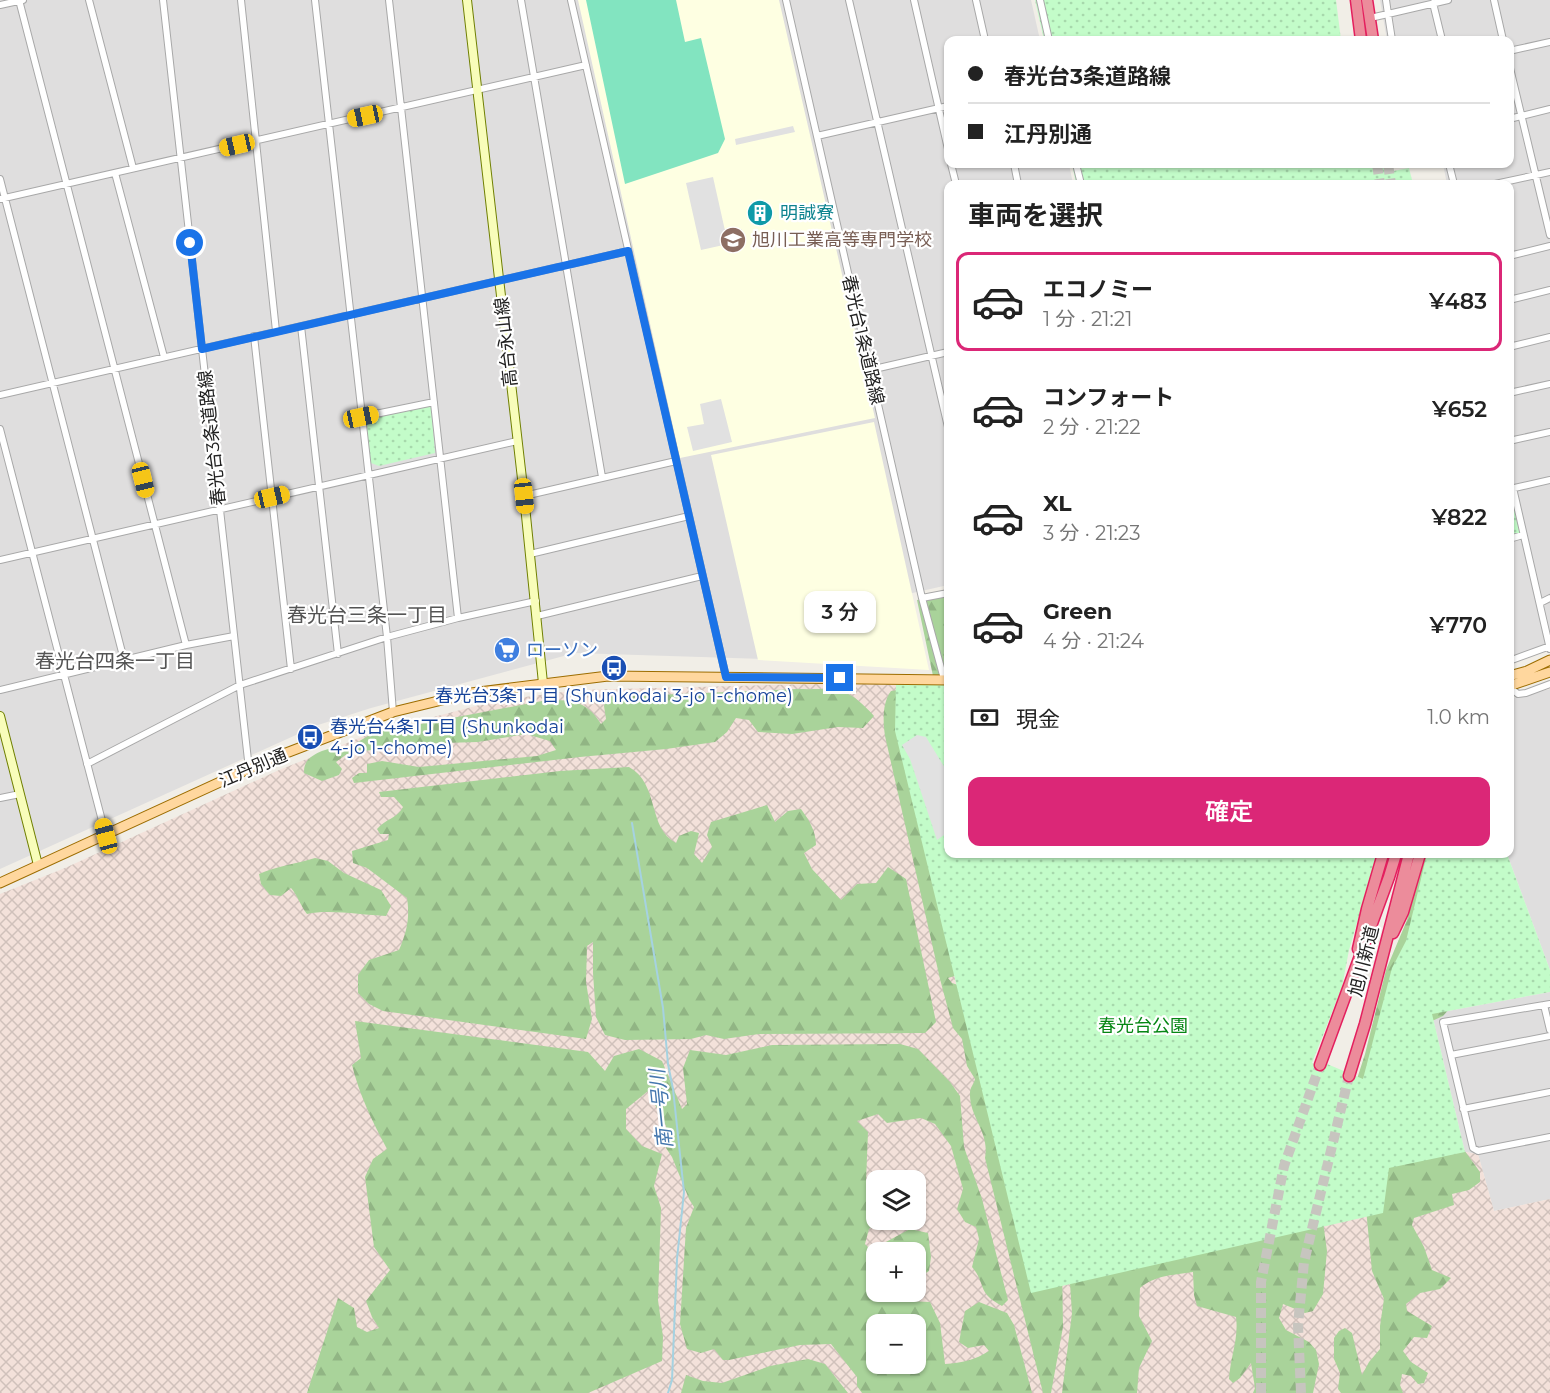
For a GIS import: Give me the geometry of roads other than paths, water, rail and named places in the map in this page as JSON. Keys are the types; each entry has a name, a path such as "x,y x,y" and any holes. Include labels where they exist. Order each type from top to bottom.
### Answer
{"highway":[{"path":"1356,0 1360,36"},
{"path":"1367,0 1372,36"},
{"path":"1355,970 1360,934 1382,858"},
{"name":"旭川新道","path":"1320,1065 1395,858"},
{"name":"旭川新道","path":"1349,1076 1408,858"},
{"path":"1383,954 1403,912 1419,858"}],"main road":[{"path":"1514,675 1550,660"},
{"path":"1514,684 1550,672"},
{"name":"江丹別通","path":"0,883 249,769 393,712 471,693 608,676 944,680"}],"street":[{"path":"0,5 21,0 186,645"},
{"path":"89,0 133,168"},
{"name":"春光台3条道路線","path":"163,0 249,769"},
{"path":"241,0 276,331"},
{"path":"315,0 387,637 393,712"},
{"path":"389,0 458,618"},
{"name":"高台永山線","path":"467,0 536,601 543,683"},
{"path":"521,0 602,477"},
{"path":"571,0 726,677"},
{"name":"春光台1条道路線","path":"786,0 922,598 944,673"},
{"path":"849,0 944,410"},
{"path":"914,0 944,130"},
{"path":"976,0 984,36"},
{"path":"1040,0 1048,36"},
{"path":"1386,0 1391,36"},
{"path":"1370,18 1448,0"},
{"path":"1494,0 1502,36"},
{"path":"1433,3 1441,36"},
{"path":"1514,50 1550,42"},
{"path":"2,199 586,66"},
{"path":"1514,86 1550,235"},
{"path":"817,136 944,107"},
{"path":"1514,118 1550,109"},
{"path":"1514,180 1550,172"},
{"path":"115,173 164,357"},
{"path":"0,179 2,199 124,660"},
{"path":"1514,252 1550,246"},
{"path":"0,395 628,251"},
{"path":"1514,299 1550,290"},
{"path":"301,326 338,654"},
{"path":"254,336 291,669"},
{"path":"1514,346 1550,337"},
{"path":"870,370 944,353"},
{"path":"1514,392 1550,384"},
{"path":"361,417 434,402"},
{"path":"0,429 106,836"},
{"path":"1514,440 1550,432"},
{"path":"0,560 517,441"},
{"path":"524,496 676,461"},
{"path":"1514,488 1550,480"},
{"path":"1514,500 1550,647 1514,659"},
{"path":"530,554 689,516"},
{"path":"1514,538 1523,535"},
{"path":"537,616 702,576"},
{"path":"922,598 944,594"},
{"path":"1540,603 1550,598"},
{"path":"87,764 240,685 387,637 536,601"},
{"path":"0,690 186,645 234,636"},
{"path":"1514,690 1518,694 1526,693 1550,684"},
{"path":"0,716 39,865"},
{"path":"0,798 20,794"},
{"path":"1550,1030 1547,1004 1443,1023 1473,1148 1478,1151 1550,1137"},
{"path":"1451,1055 1550,1036"},
{"path":"1463,1108 1550,1092"}],"waterway":[{"name":"南一号川","path":"632,823 663,1008 684,1192 677,1259 672,1380 668,1393"}],"tunnel":[{"path":"1378,168 1379,180"},
{"path":"1389,168 1390,180"},
{"path":"1261,1393 1261,1282 1284,1166 1320,1065"},
{"path":"1301,1393 1298,1325 1304,1262 1349,1076"}],"place":[{"name":"明誠寮","path":"760,213"},
{"name":"旭川工業高等専門学校","path":"733,240"},
{"name":"ローソン","path":"507,650"},
{"name":"春光台3条1丁目 (Shunkodai 3-jo 1-chome)","path":"614,668"},
{"name":"春光台4条1丁目 (Shunkodai 4-jo 1-chome)","path":"310,737"}],"district":[{"name":"春光台三条一丁目","path":"367,615"},
{"name":"春光台四条一丁目","path":"115,661"}],"park label":[{"name":"春光台公園","path":"1143,1026"}]}
